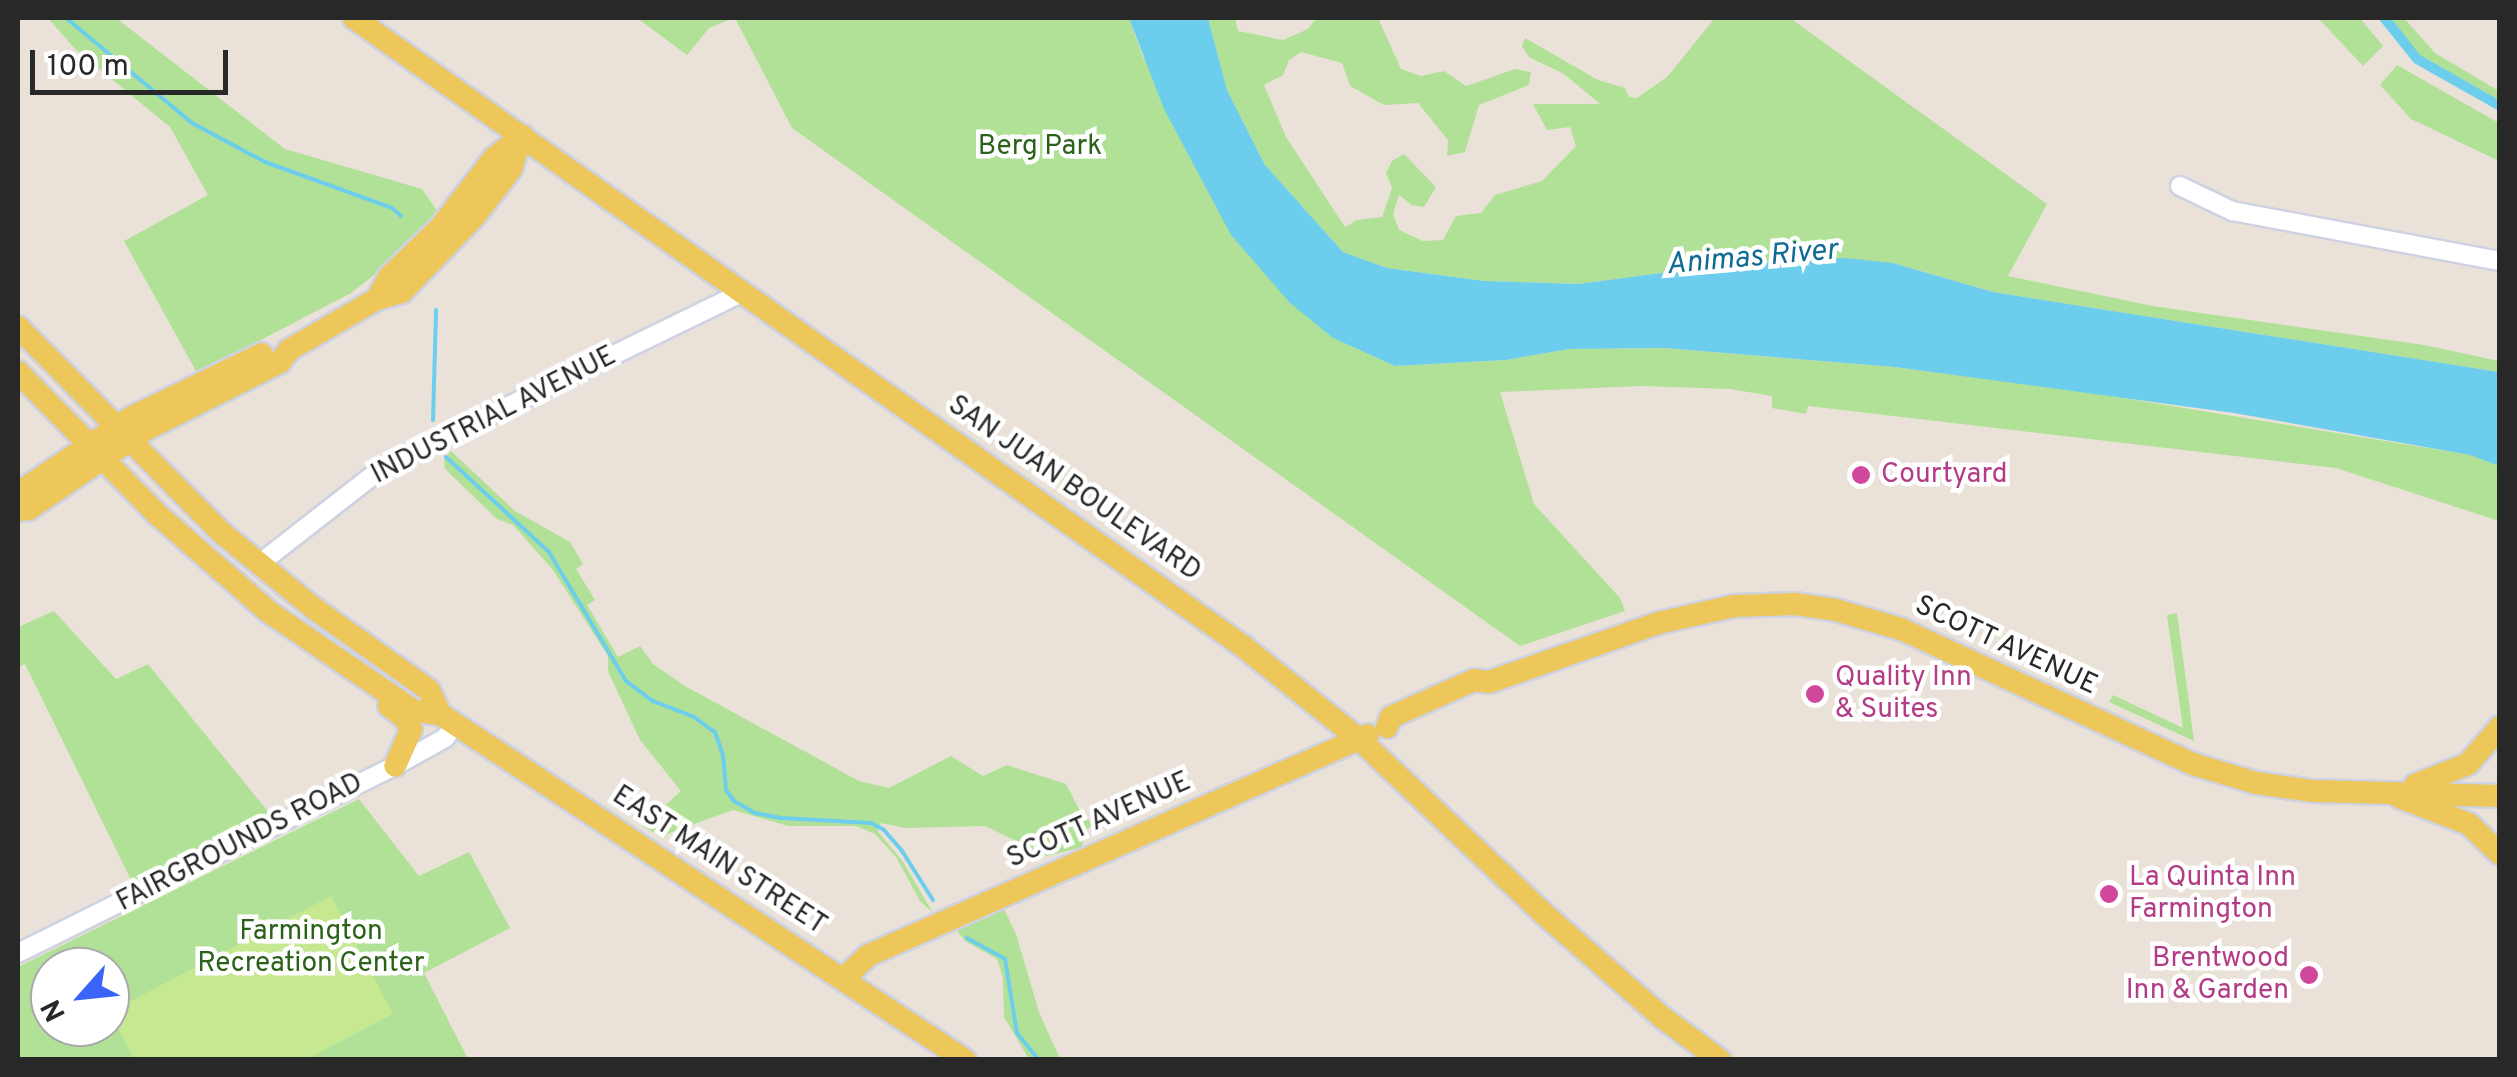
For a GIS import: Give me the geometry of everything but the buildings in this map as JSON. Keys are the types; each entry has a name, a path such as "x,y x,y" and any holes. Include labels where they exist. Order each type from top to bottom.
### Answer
{"main road":[{"name":"SAN JUAN BOULEVARD","path":"354,18 1230,636 1359,739 1543,913 1663,1018 1720,1060"},
{"path":"18,492 274,348 289,350 377,299 402,292 455,240 510,168 522,136"},
{"name":"EAST MAIN STREET","path":"18,326 121,434 259,564 429,690 448,719"},
{"name":"EAST MAIN STREET","path":"18,372 94,452 269,612 414,711 448,719 965,1060"},
{"path":"18,510 30,509 94,452"},
{"path":"241,588 259,564"},
{"name":"SCOTT AVENUE","path":"843,979 869,955 1387,727 1398,730 1415,723 1480,694 1489,682 1609,637 1696,612 1754,604 1817,606 1901,629 2193,764 2256,783 2500,796"},
{"path":"269,612 285,632 405,718 410,736 396,766"},
{"path":"2387,792 2456,772 2478,754 2500,727"},
{"path":"2387,792 2469,824 2500,854"}],"street":[{"path":"2180,186 2232,211 2500,261"},
{"name":"INDUSTRIAL AVENUE","path":"259,564 386,466 744,292"},
{"name":"FAIRGROUNDS ROAD","path":"18,953 396,766 445,738 448,719"}],"green space":[{"path":"48,18 116,18 285,149 422,189 440,215 405,251 351,293 197,373 124,241 208,195 170,127 75,49"},
{"path":"637,18 733,18 709,28 687,55"},
{"name":"Berg Park","path":"735,18 1129,18 1143,57 1333,338 1395,366 1506,360 1569,349 1664,348 1895,367 2068,389 2471,455 2499,466 2499,521 2336,468 1808,406 1806,414 1772,408 1772,396 1730,389 1642,386 1500,392 1534,504 1620,598 1625,611 1520,646 792,128"},
{"path":"1208,18 1235,18 1238,31 1283,40 1308,29 1316,18 1378,18 1401,69 1421,76 1444,71 1466,86 1515,69 1531,72 1529,85 1479,105 1465,152 1447,156 1448,140 1418,103 1384,105 1350,86 1342,63 1301,52 1289,60 1283,75 1264,85 1286,137 1345,227 1357,220 1382,217 1392,188 1386,173 1392,161 1404,154 1436,187 1424,207 1412,205 1399,195 1393,214 1399,230 1423,241 1443,240 1456,216 1481,213 1495,195 1542,181 1576,146 1570,127 1547,130 1533,104 1600,104 1564,74 1529,57 1522,46 1525,38 1598,80 1625,88 1629,97 1637,98 1667,77 1715,18 1790,18 2047,204 2008,276 2153,306 2424,345 2499,361 2499,372 1993,292 1893,263 1729,264 1578,284 1484,281 1387,268 1343,252 1265,165 1227,90"},
{"path":"2318,18 2360,18 2383,46 2363,66"},
{"path":"2391,18 2404,18 2435,53 2499,91 2499,100 2419,55"},
{"path":"2397,65 2499,123 2499,161 2411,119 2380,85"},
{"path":"451,451 515,511 570,542 583,564 576,569 595,600 587,605 618,657 640,646 653,664 685,686 859,781 889,788 951,756 983,776 1007,765 1066,784 1081,813 1093,824 1085,832 1082,847 1047,856 985,826 905,828 881,823 877,830 903,862 933,913 920,901 896,857 875,834 856,826 788,826 733,810 667,834 664,839 643,826 681,791 640,740 608,671 608,656 553,570 513,525 497,519 445,469 444,459"},
{"path":"54,611 116,679 148,664 270,814 132,882 25,664 18,667 18,627"},
{"path":"2177,613 2194,741 2109,702 2113,695 2183,728 2167,615"},
{"name":"Farmington Recreation Center","path":"359,799 419,876 469,852 510,928 424,973 468,1059 18,1060 18,967 30,961 30,1047 130,1047 130,947 59,947"},
{"path":"331,896 393,1014 307,1059 134,1059 128,1047 130,1002"},
{"path":"1004,909 1016,934 1039,1012 1060,1059 1029,1059 1004,1017 1003,977 997,959 965,941 956,930"}],"water":[{"path":"1129,18 1208,18 1227,90 1265,165 1343,252 1387,268 1484,281 1578,284 1729,264 1845,258 1893,263 1993,292 2499,372 2499,466 2470,455 2234,413 1895,367 1664,348 1569,349 1506,360 1395,366 1333,338 1290,303 1231,235 1164,109"},
{"path":"2378,18 2391,18 2420,55 2499,100 2499,111 2414,63"}],"waterway":[{"path":"66,18 192,123 265,162 392,208 401,216"},
{"path":"433,420 436,310"},
{"path":"446,457 549,552 626,681 653,701 694,717 715,732 723,755 726,790 734,801 755,813 781,818 871,823 884,830 902,851 933,900"},
{"path":"967,938 1005,959 1017,1033 1039,1060"}],"place":[{"name":"Courtyard","path":"1861,475"},
{"name":"Quality Inn & Suites","path":"1815,694"},
{"name":"La Quinta Inn Farmington","path":"2109,894"},
{"name":"Brentwood Inn & Garden","path":"2309,975"}],"water label":[{"name":"Animas River","path":"1752,259"}]}
